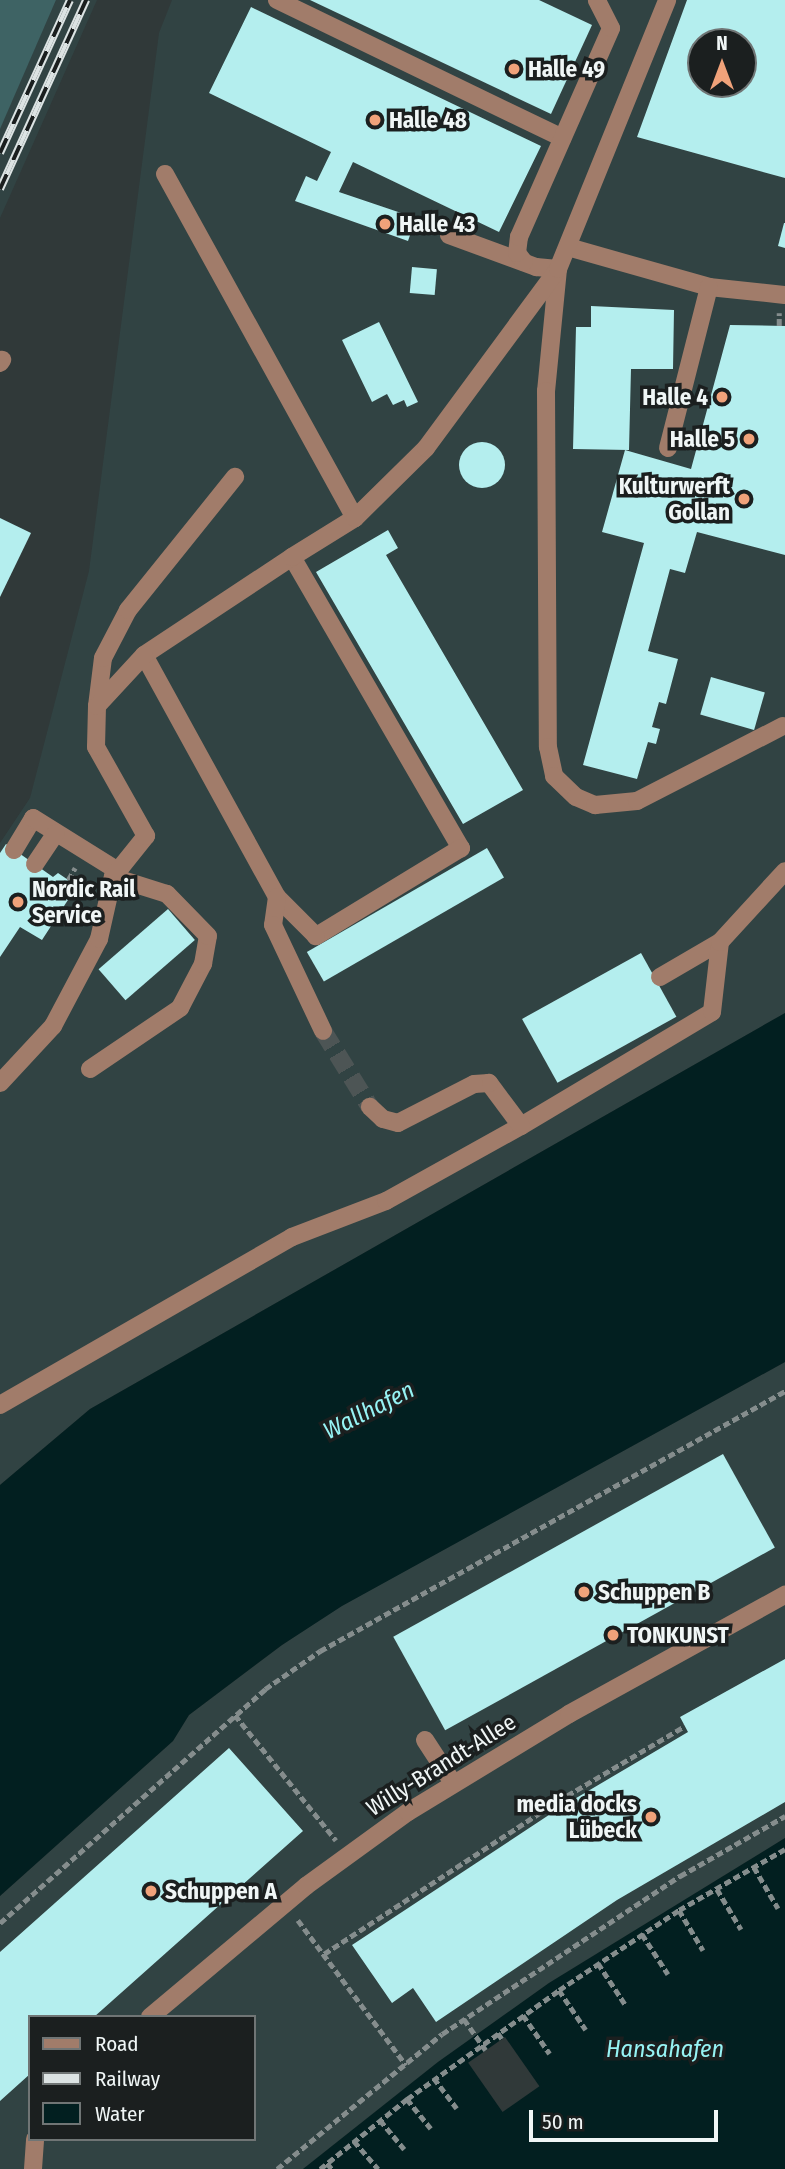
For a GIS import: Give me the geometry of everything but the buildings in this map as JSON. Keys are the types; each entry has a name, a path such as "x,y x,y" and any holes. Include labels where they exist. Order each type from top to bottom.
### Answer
{"street":[{"path":"277,0 562,138"},
{"path":"523,262 517,253 519,237 611,28 597,0"},
{"path":"97,706 144,655 355,518 426,448 558,269 667,0"},
{"path":"165,174 355,518"},
{"path":"449,235 523,262 558,269"},
{"path":"568,247 709,287 785,295"},
{"path":"558,269 546,391 548,747 554,776 576,797 595,805 637,801 783,726"},
{"path":"668,448 709,287"},
{"path":"0,1083 53,1026 99,939 116,874 146,836 96,747 97,706 103,658 128,610 235,477"},
{"path":"144,655 277,897 316,936 461,848 292,557"},
{"path":"13,850 33,818 116,874 167,894 208,936 203,964 180,1008 90,1069"},
{"path":"35,864 55,833"},
{"path":"660,977 720,942 785,871"},
{"path":"277,897 273,925 323,1031"},
{"path":"0,1405 292,1237 387,1201 712,1013 720,942"},
{"path":"370,1107 383,1119 398,1123 474,1084 489,1083 520,1126"},
{"name":"Willy-Brandt-Allee","path":"153,2015 206,1978 257,1936 285,1903 347,1854 453,1783 785,1595"},
{"path":"425,1740 453,1783"},
{"path":"33,2169 35,2141"}],"path":[{"path":"0,1923 235,1715 320,1651 785,1391"},
{"path":"235,1715 347,1854"},
{"path":"324,1954 558,1801 685,1726"},
{"path":"277,2169 464,2020 680,1876 785,1816"},
{"path":"320,2169 434,2078 598,1963 679,1910 785,1849"},
{"path":"754,1867 778,1908"},
{"path":"717,1889 741,1929"},
{"path":"285,1903 406,2065"},
{"path":"679,1910 703,1950"},
{"path":"642,1934 668,1974"},
{"path":"598,1963 625,2004"},
{"path":"559,1990 586,2030"},
{"path":"523,2015 550,2054"},
{"path":"464,2020 486,2050"},
{"path":"498,2033 502,2039"},
{"path":"467,2055 471,2060"},
{"path":"434,2078 457,2108"},
{"path":"407,2099 431,2129"},
{"path":"380,2120 404,2149"},
{"path":"354,2141 378,2169"},
{"path":"327,2163 332,2169"}],"shaded area":[{"path":"0,0 56,0 0,129"},
{"path":"56,0 97,0 0,218 0,128"},
{"path":"172,0 785,0 785,1013 90,1409 0,1485 0,843 30,798 89,571 159,33"},
{"path":"785,1362 785,1838 549,1983 438,2062 303,2169 0,2169 0,1896 173,1741 189,1715 282,1645 341,1606"}],"water":[{"name":"Wallhafen","path":"785,1013 785,1362 342,1606 282,1645 189,1715 173,1741 0,1896 0,1485 90,1409"},
{"name":"Hansahafen","path":"785,1838 785,2169 303,2169 438,2062 549,1983"}],"pier":[{"path":"505,2037 539,2086 503,2112 468,2063"}],"tunnel":[{"path":"323,1031 370,1107"}],"railway":[{"path":"0,153 70,0"},
{"path":"0,189 86,0"}],"place":[{"name":"Halle 49","path":"514,69"},
{"name":"Halle 48","path":"375,120"},
{"name":"Halle 43","path":"385,224"},
{"name":"Halle 4","path":"722,397"},
{"name":"Halle 5","path":"749,439"},
{"name":"Kulturwerft Gollan","path":"744,499"},
{"name":"Nordic Rail Service","path":"18,902"},
{"name":"Schuppen B","path":"584,1592"},
{"name":"TONKUNST","path":"613,1635"},
{"name":"media docks Lübeck","path":"651,1817"},
{"name":"Schuppen A","path":"151,1891"}]}
